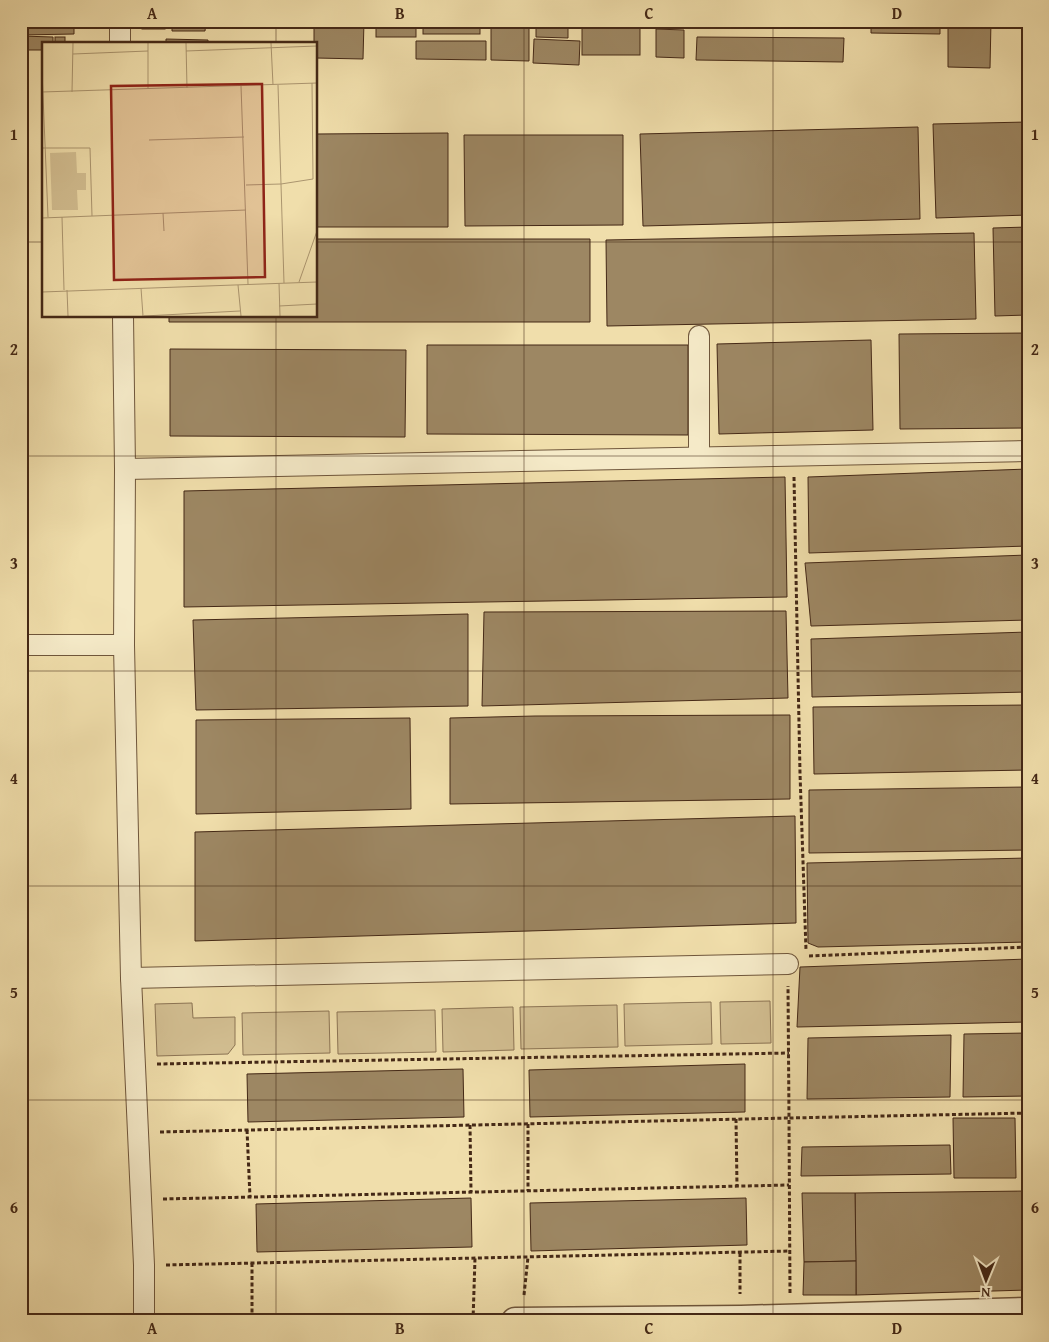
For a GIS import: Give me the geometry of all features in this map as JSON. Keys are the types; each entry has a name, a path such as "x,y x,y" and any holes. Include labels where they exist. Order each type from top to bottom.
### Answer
{"street":[{"path":"120,21 120,42"},
{"path":"123,318 125,469 124,645 131,978 144,1265 144,1321"},
{"path":"699,336 699,457"},
{"path":"125,469 1028,451"},
{"path":"21,645 124,645"},
{"path":"131,978 788,964"},
{"path":"515,1321 790,1319 1028,1312"}],"path":[{"path":"793,455 806,956 1028,947"},
{"path":"788,964 790,1319"},
{"path":"135,1065 789,1053"},
{"path":"138,1132 1028,1113"},
{"path":"736,1119 737,1186"},
{"path":"528,1124 528,1191"},
{"path":"470,1125 471,1192"},
{"path":"247,1130 250,1197"},
{"path":"141,1200 790,1185"},
{"path":"144,1265 790,1251"},
{"path":"740,1252 741,1319"},
{"path":"522,1321 528,1257"},
{"path":"473,1321 475,1258"},
{"path":"252,1263 252,1321"}],"shaded area":[{"path":"770,1001 771,1043 721,1044 720,1002"},
{"path":"711,1002 712,1044 625,1046 624,1004"},
{"path":"192,1003 193,1018 235,1017 235,1045 228,1054 157,1056 155,1004"},
{"path":"617,1005 618,1047 521,1049 520,1007"},
{"path":"513,1007 514,1050 443,1052 442,1009"},
{"path":"435,1010 436,1052 338,1054 337,1012"},
{"path":"329,1011 330,1053 243,1055 242,1013"}],"building":[{"path":"21,21 74,21 74,34 21,35"},
{"path":"142,21 165,21 165,29 142,29"},
{"path":"172,21 206,21 205,31 172,31"},
{"path":"222,21 271,21 271,28 222,27"},
{"path":"314,21 364,21 363,59 318,58 318,42 314,42"},
{"path":"376,21 416,21 416,37 376,37"},
{"path":"423,21 480,21 480,34 423,34"},
{"path":"491,21 529,21 529,61 491,60"},
{"path":"536,21 568,21 568,38 536,37"},
{"path":"582,21 640,21 640,55 582,55"},
{"path":"775,21 848,21 848,27 775,27"},
{"path":"871,21 940,21 940,34 871,33"},
{"path":"948,21 991,21 990,68 948,67"},
{"path":"1026,21 1028,21 1028,64 1026,64"},
{"path":"656,29 684,30 684,58 656,57"},
{"path":"21,36 53,37 53,42 42,42 42,50 21,50"},
{"path":"55,37 65,37 65,42 55,42"},
{"path":"697,37 844,38 843,62 696,60"},
{"path":"166,39 208,40 208,42 166,42"},
{"path":"534,39 580,41 579,65 533,63"},
{"path":"416,41 486,41 486,60 416,59"},
{"path":"1028,122 1028,215 936,218 933,124"},
{"path":"918,127 920,219 643,226 640,134"},
{"path":"448,133 448,227 318,227 318,134"},
{"path":"464,135 623,135 623,225 465,226"},
{"path":"1028,227 1028,315 995,316 993,228"},
{"path":"974,233 976,319 607,326 606,240"},
{"path":"318,239 590,239 590,322 169,322 169,318 318,318"},
{"path":"1028,333 1028,428 900,429 899,334"},
{"path":"871,340 873,430 719,434 717,344"},
{"path":"427,345 688,345 688,435 427,434"},
{"path":"170,349 406,350 405,437 170,436"},
{"path":"1028,469 1028,546 809,553 808,477"},
{"path":"785,477 787,597 184,607 184,491"},
{"path":"1028,555 1028,620 811,626 805,563"},
{"path":"786,611 788,698 482,706 484,612"},
{"path":"468,614 468,706 196,710 193,620"},
{"path":"1028,632 1028,692 812,697 811,639"},
{"path":"1028,705 1028,770 814,774 813,707"},
{"path":"790,715 790,799 450,804 450,718"},
{"path":"410,718 411,809 196,814 196,720"},
{"path":"1028,787 1028,850 809,853 809,790"},
{"path":"795,816 796,923 195,941 195,832"},
{"path":"1028,858 1028,942 818,947 808,943 807,863"},
{"path":"1028,959 1028,1022 797,1027 800,967"},
{"path":"1028,1033 1028,1096 963,1097 964,1034"},
{"path":"951,1035 950,1097 807,1099 808,1038"},
{"path":"745,1064 745,1112 530,1117 529,1070"},
{"path":"463,1069 464,1117 248,1122 247,1074"},
{"path":"953,1118 1015,1118 1016,1178 954,1178"},
{"path":"950,1145 951,1174 801,1176 802,1147"},
{"path":"1028,1191 1028,1290 856,1295 855,1193"},
{"path":"802,1193 855,1193 856,1261 804,1262"},
{"path":"471,1198 472,1247 257,1252 256,1204"},
{"path":"746,1198 747,1245 531,1251 530,1203"},
{"path":"856,1261 856,1295 803,1295 804,1262"}]}
